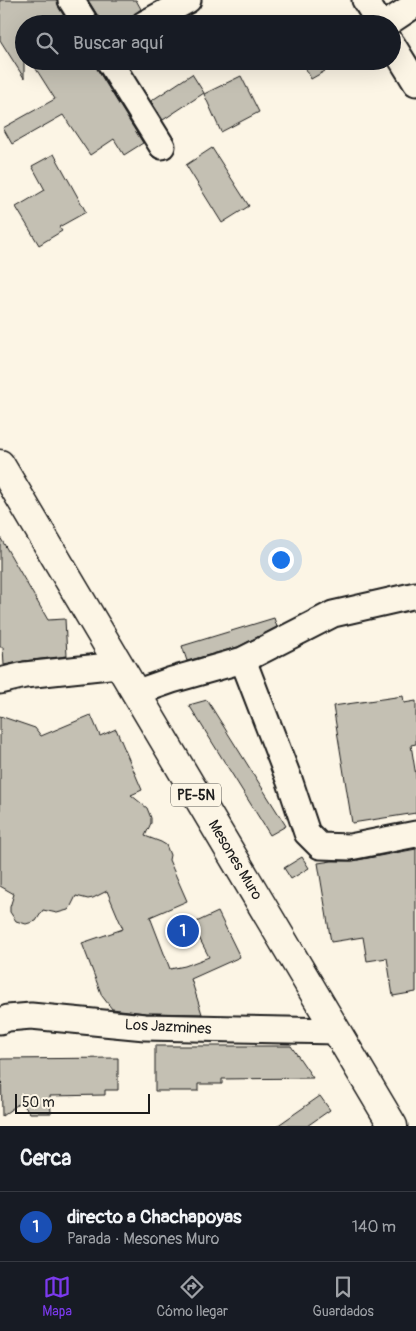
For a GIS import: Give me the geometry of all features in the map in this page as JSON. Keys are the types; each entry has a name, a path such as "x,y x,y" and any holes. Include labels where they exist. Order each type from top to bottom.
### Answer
{"highway":[{"name":"Mesones Muro","path":"0,464 393,1126"}],"street":[{"path":"71,0 80,15"},
{"path":"160,15 188,0"},
{"path":"365,0 374,15"},
{"path":"400,15 416,4"},
{"path":"401,59 416,83"},
{"path":"115,70 162,146"},
{"path":"135,693 172,680 243,660 333,614 416,595"},
{"path":"243,660 290,782 307,833 320,846 350,847 416,834"},
{"path":"0,681 25,675 118,665"},
{"name":"Los Jazmines","path":"0,1020 32,1016 145,1027 336,1031"}],"building":[{"path":"0,0 57,0 63,15 15,15 15,64 0,40"},
{"path":"88,0 136,0 141,9 133,15 97,15"},
{"path":"19,70 24,70 24,78"},
{"path":"37,70 98,70 143,143 124,155 114,139 90,155 63,115 12,144 3,128 55,99"},
{"path":"306,70 324,70 325,71 311,79"},
{"path":"192,74 204,93 163,120 151,101"},
{"path":"241,76 259,112 221,132 204,94"},
{"path":"212,148 249,206 222,223 186,165"},
{"path":"54,154 86,212 59,227 62,231 39,245 16,207 45,190 32,166"},
{"path":"0,537 48,620 65,619 67,656 4,665 3,647 0,647"},
{"path":"274,618 277,627 238,647 187,661 182,646"},
{"path":"403,696 404,703 416,701 416,744 411,745 416,776 416,813 352,823 333,706"},
{"path":"207,700 286,826 270,835 189,705"},
{"path":"91,715 100,736 116,729 142,790 131,795 147,808 151,818 151,823 145,836 166,845 170,855 169,860 187,901 150,917 170,969 185,966 209,957 192,924 218,912 240,957 191,979 202,1014 146,1013 112,1009 102,996 82,943 123,929 107,891 88,899 76,896 68,910 57,913 43,910 36,921 26,924 16,921 10,912 14,894 0,886 0,716 35,728 41,736"},
{"path":"416,849 416,992 393,996 387,958 367,961 363,937 331,942 318,863 353,861"},
{"path":"302,857 309,868 291,879 284,868"},
{"path":"155,1046 291,1046 313,1078 222,1079 222,1084 198,1084 198,1091 155,1091"},
{"path":"118,1058 118,1090 105,1090 105,1095 50,1096 51,1113 30,1113 21,1102 2,1116 1,1059"},
{"path":"320,1096 330,1110 307,1126 277,1126"}],"place":[{"name":"directo a Chachapoyas","path":"183,931"}]}
